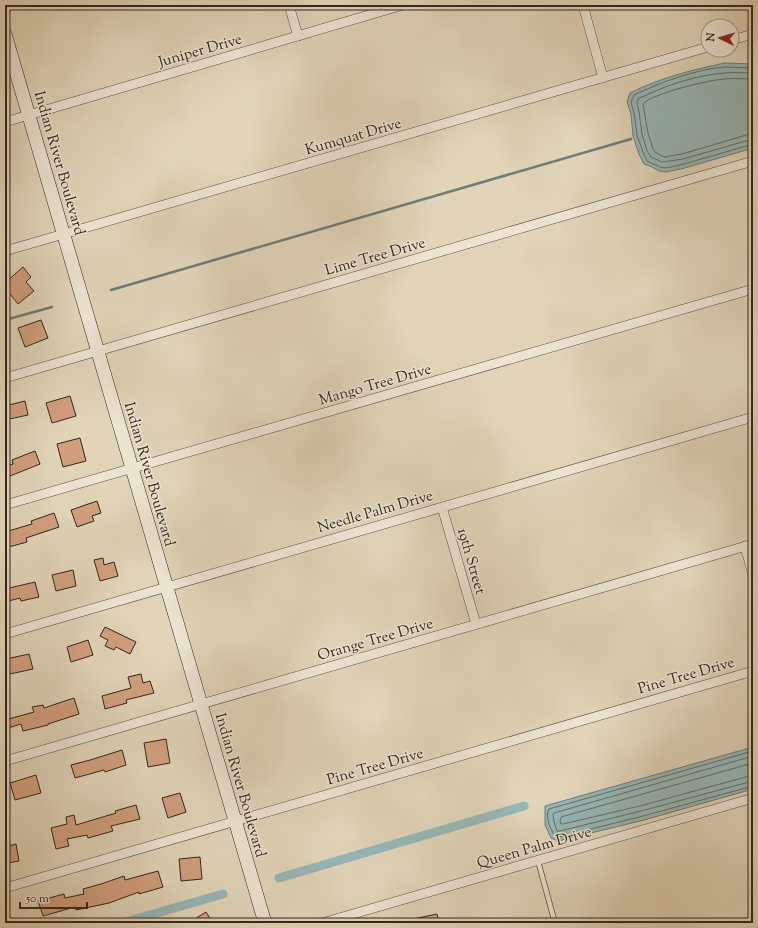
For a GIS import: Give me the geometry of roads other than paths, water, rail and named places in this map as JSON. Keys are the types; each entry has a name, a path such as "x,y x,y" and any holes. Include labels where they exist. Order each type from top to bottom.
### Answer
{"main road":[{"name":"Indian River Boulevard","path":"5,34 265,923"}],"street":[{"path":"289,5 298,36"},
{"name":"Juniper Drive","path":"5,122 403,5"},
{"path":"583,5 603,78"},
{"path":"740,38 753,34"},
{"name":"Kumquat Drive","path":"5,251 700,49"},
{"name":"Lime Tree Drive","path":"5,378 753,161"},
{"name":"Mango Tree Drive","path":"5,505 753,289"},
{"name":"Needle Palm Drive","path":"5,634 166,586 753,417"},
{"name":"19th Street","path":"442,507 476,624"},
{"path":"749,545 753,575"},
{"name":"Orange Tree Drive","path":"5,761 749,545"},
{"name":"Pine Tree Drive","path":"5,888 753,671"},
{"name":"Queen Palm Drive","path":"322,923 753,798"}],"lane":[{"path":"538,861 555,923"}],"water":[{"path":"725,63 753,64 753,148 666,172 659,171 644,164 633,136 631,114 627,102 630,93 676,75"},
{"path":"753,747 753,789 644,820 558,841 551,838 545,825 545,806"}],"waterway":[{"path":"111,290 631,139"},
{"path":"5,320 52,307"},
{"path":"279,878 524,806"},
{"path":"122,923 223,894"}]}
